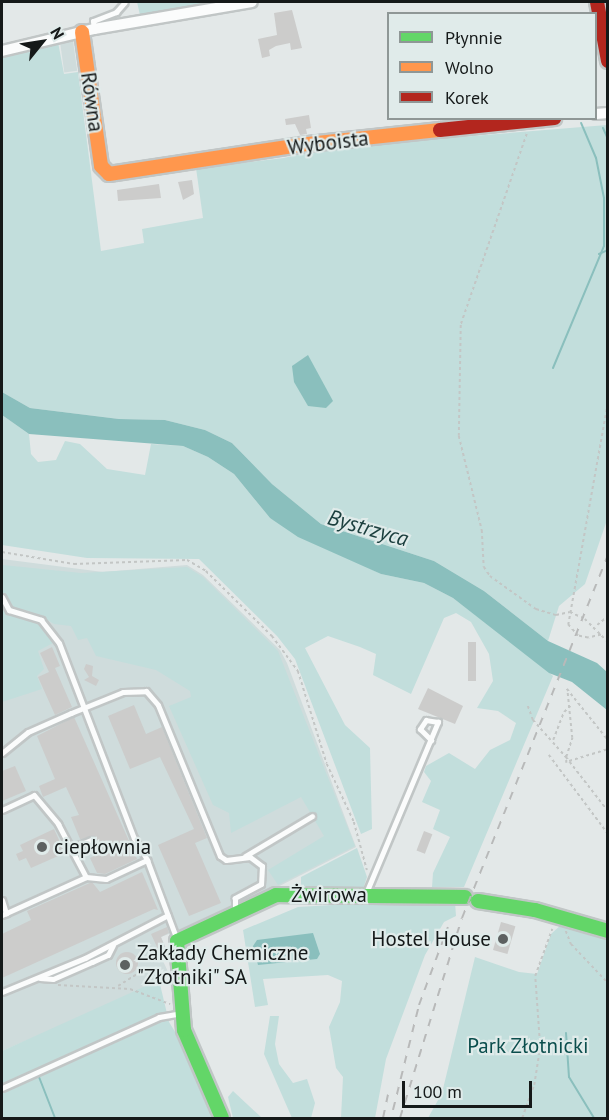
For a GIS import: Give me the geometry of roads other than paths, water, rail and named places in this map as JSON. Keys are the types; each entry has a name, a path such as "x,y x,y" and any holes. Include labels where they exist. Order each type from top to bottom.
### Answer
{"street":[{"path":"2,51 88,31 252,2"},
{"path":"597,2 608,61"},
{"name":"Równa","path":"88,31 103,172"},
{"name":"Wyboista","path":"103,172 308,144 537,120"},
{"name":"Żwirowa","path":"178,946 235,914 276,895 366,895 472,899 562,917 608,931"},
{"path":"178,946 177,1009 222,1119"}],"lane":[{"path":"88,31 97,18 116,12 124,2"},
{"path":"2,597 9,610 36,616 51,630 134,838 147,860 178,946"},
{"path":"2,753 28,732 132,690 151,694 220,856 226,860 244,856 312,816"},
{"path":"366,895 372,875 431,740"},
{"path":"2,810 34,795 58,824 86,877"},
{"path":"71,848 91,840"},
{"path":"235,914 235,898 261,884 264,876 259,862 244,856"},
{"path":"2,900 4,914 86,877 106,879 147,860"},
{"path":"2,992 39,978 113,944 168,915"},
{"path":"39,978 49,979 108,955 113,944"},
{"path":"2,1088 177,1009"}],"water":[{"path":"308,355 333,401 326,408 308,406 294,382 292,366"},
{"path":"2,392 30,408 119,419 165,420 205,430 232,443 272,484 321,524 434,561 484,591 548,641 597,663 607,672 607,710 572,682 549,673 453,598 424,583 381,574 298,537 270,518 234,474 208,457 183,446 29,434 2,415"},
{"path":"313,933 320,954 317,959 258,965 253,946 257,940"}],"waterway":[{"path":"553,368 604,246 604,198 596,158 581,123"},
{"path":"603,128 608,139"},
{"path":"599,254 608,250"},
{"path":"566,1033 569,1077 594,1118"},
{"path":"39,1077 55,1118"}],"railway":[{"path":"400,1118 462,918 608,554"},
{"path":"393,1110 419,1005 448,927"},
{"path":"383,1118 388,1095"}],"place":[{"name":"ciepłownia","path":"42,847"},
{"name":"Hostel House","path":"503,939"},
{"name":"Zakłady Chemiczne \"Złotniki\" SA","path":"125,965"}],"water label":[{"name":"Bystrzyca","path":"368,528"}],"park label":[{"name":"Park Złotnicki","path":"528,1046"}]}
